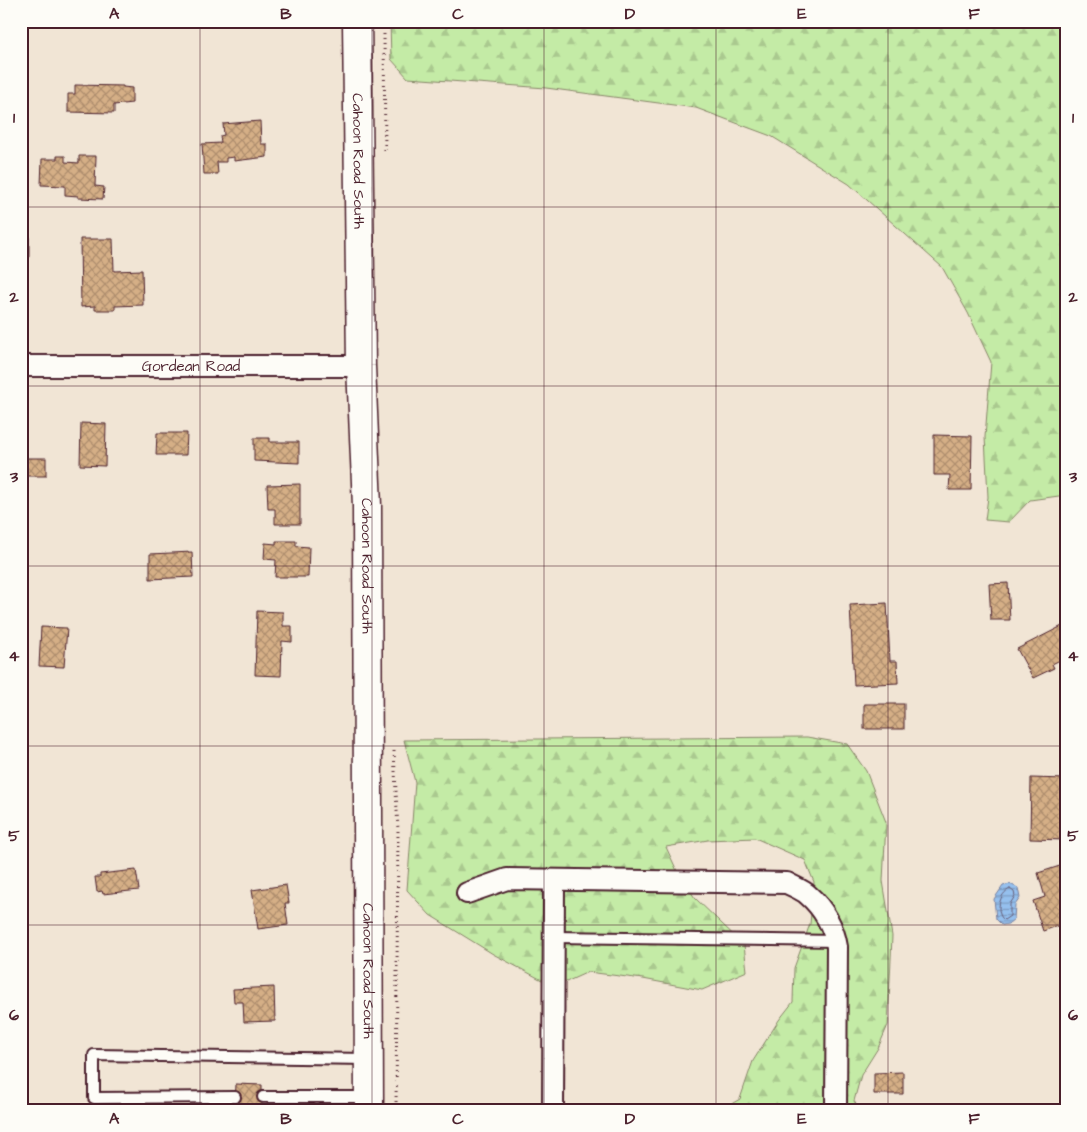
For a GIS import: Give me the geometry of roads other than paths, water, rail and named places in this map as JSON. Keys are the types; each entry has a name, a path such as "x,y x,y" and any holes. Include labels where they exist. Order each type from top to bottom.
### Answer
{"main road":[{"name":"Cahoon Road South","path":"357,21 361,366 367,516 369,1104"}],"street":[{"name":"Gordean Road","path":"21,366 361,366"},
{"path":"468,892 506,879 787,883 807,894 824,913 837,941 836,1111"},
{"path":"553,1111 554,880"}],"lane":[{"path":"554,937 837,941"},
{"path":"235,1096 94,1098 94,1055 369,1059"},
{"path":"263,1097 369,1104"}],"water":[{"path":"1010,884 1018,888 1020,898 1015,905 1014,919 1008,924 1002,925 996,919 994,899 1003,886"}]}
